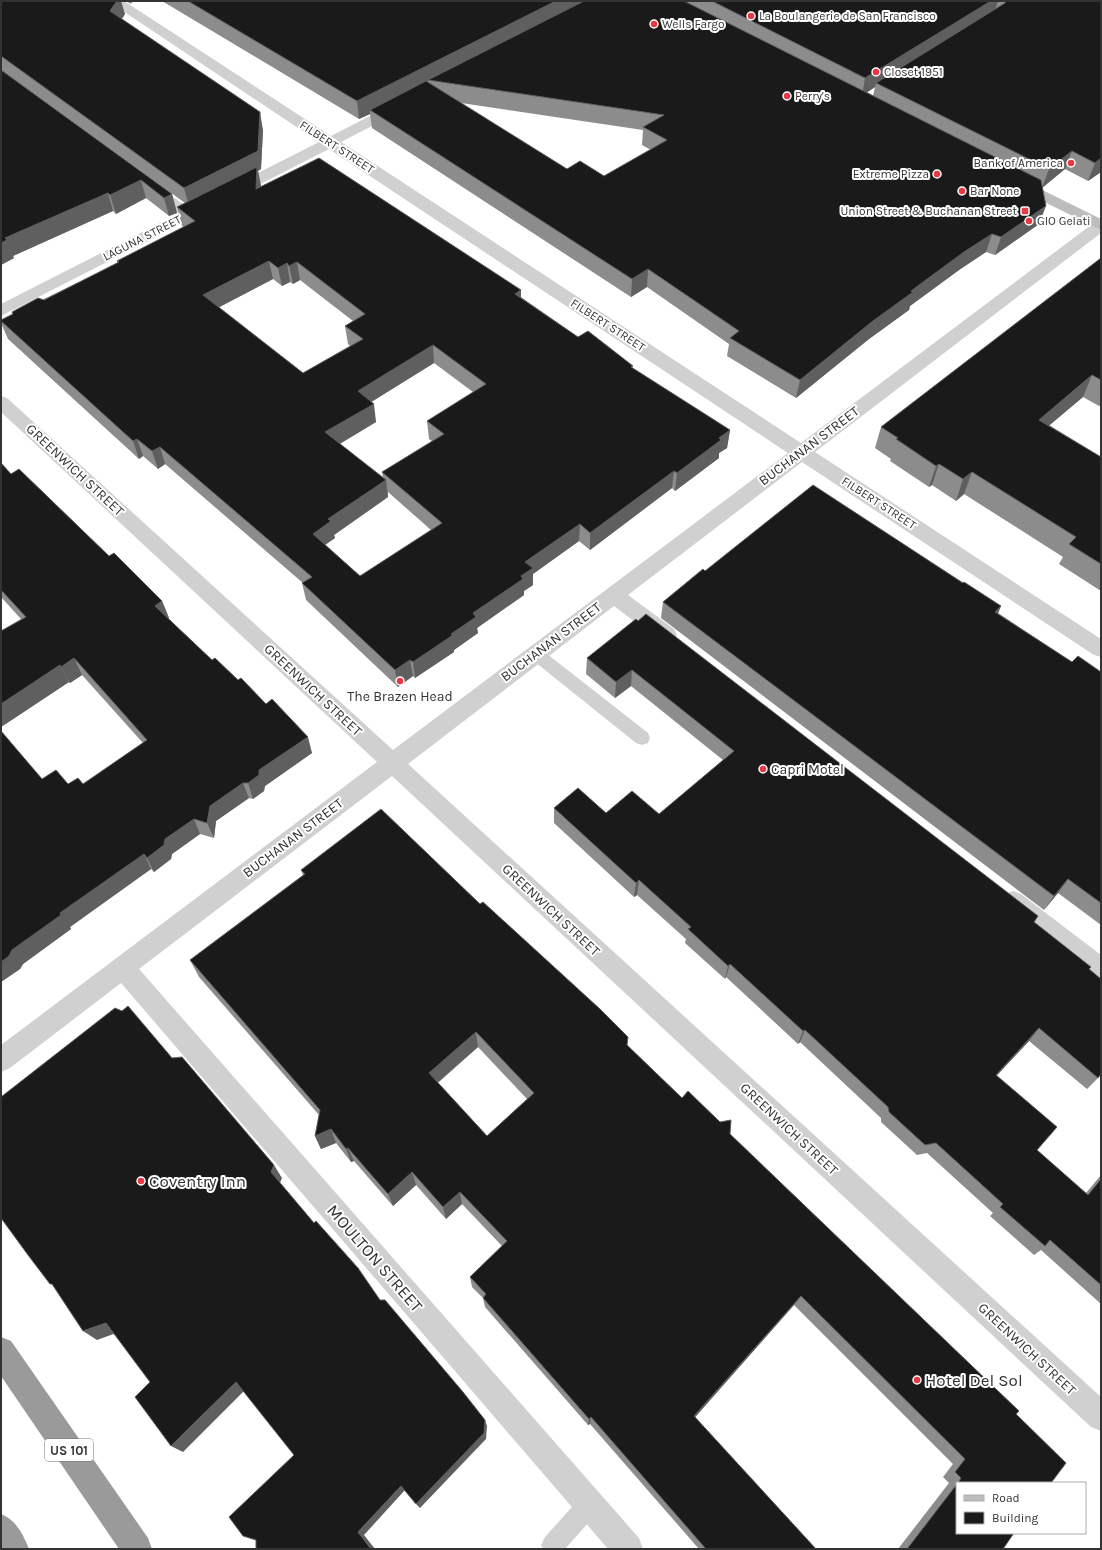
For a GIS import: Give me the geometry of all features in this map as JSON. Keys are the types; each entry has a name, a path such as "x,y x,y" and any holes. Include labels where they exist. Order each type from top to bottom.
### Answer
{"highway":[{"name":"US 101","path":"1,1351 138,1549"},
{"path":"1,1529 14,1549"}],"street":[{"name":"FILBERT STREET","path":"115,1 1101,649"},
{"name":"LAGUNA STREET","path":"1,311 412,99"},
{"path":"1003,175 1101,225"},
{"name":"BUCHANAN STREET","path":"1,1060 1101,225"},
{"name":"GREENWICH STREET","path":"1,402 1101,1417"},
{"path":"614,594 685,649"},
{"path":"1000,891 1101,969"},
{"name":"MOULTON STREET","path":"123,968 628,1549"}],"lane":[{"path":"148,184 189,214"},
{"path":"536,654 642,738"},
{"path":"553,1545 589,1505"}],"building":[{"path":"1,1 117,1 110,11 260,112 258,151 184,188 1,56"},
{"path":"188,1 556,1 357,101"},
{"path":"584,1 684,1 1041,180 1046,206 1001,237 992,234 964,252 911,291 913,292 873,321 800,380 730,338 739,331 648,269 632,279 370,110 426,81 567,169 580,161 604,176 667,140 643,127 664,115 428,80"},
{"path":"712,1 991,1 865,78"},
{"path":"1006,1 1101,1 1101,158 1095,163 1072,151 1049,169 876,83"},
{"path":"1,70 172,194 164,198 141,180 110,195 108,193 5,238 7,240 1,243"},
{"path":"319,158 521,290 515,294 578,337 588,331 633,366 631,367 730,430 719,438 721,440 677,473 674,471 590,533 580,524 525,562 533,568 521,576 523,579 473,613 476,617 451,634 453,635 413,662 410,660 395,670 302,583 312,577 160,447 152,451 137,439 133,441 1,321 13,314 12,312 38,298 44,300 195,221 177,207 257,167 256,189","holes":["269,261 278,268 287,263 289,266 297,262 365,314 345,326 363,339 303,373 203,295","433,345 486,384 427,421 444,434 382,472 442,523 360,576 313,534 331,521 328,519 386,480 325,432 374,404 358,391"]},
{"path":"1101,258 1101,380 1092,375 1039,420 1101,457 1101,564 1069,544 1076,537 972,472 963,479 939,464 936,466 881,427"},
{"path":"1,463 11,474 19,469 109,556 114,553 162,601 155,606 212,660 215,658 238,680 241,678 266,704 272,699 308,737 259,770 259,775 248,783 243,783 210,806 207,823 194,819 165,839 164,845 147,858 144,854 60,913 61,915 12,950 9,956 1,962 1,731 42,779 56,770 68,784 78,778 83,784 147,740 74,658 61,667 60,665 1,704 1,631 26,617 1,590"},
{"path":"813,485 963,583 964,582 1001,606 995,612 1072,662 1078,656 1101,672 1101,903 1068,879 1054,896 663,602 703,569 705,571"},
{"path":"646,614 1038,916 1034,922 1091,967 1089,969 1101,979 1101,1074 1098,1078 1039,1028 996,1075 1057,1127 1037,1150 1088,1195 1101,1179 1101,1285 1050,1240 1045,1246 1000,1207 1003,1204 936,1143 925,1145 889,1112 888,1107 805,1030 803,1031 730,964 728,966 688,929 691,927 639,880 636,883 554,808 578,788 606,813 632,791 659,814 734,751 632,670 616,682 587,658 636,619 638,621"},
{"path":"381,809 480,904 483,902 600,1009 628,1037 627,1045 682,1098 688,1091 720,1122 731,1120 730,1134 1019,1411 1016,1414 1066,1463 1052,1482 959,1482 961,1478 955,1472 965,1459 801,1296 694,1416 816,1549 706,1549 591,1417 589,1419 483,1298 486,1294 470,1277 507,1241 460,1192 443,1207 412,1172 388,1194 348,1148 346,1149 331,1129 315,1136 320,1110 190,960 305,874 301,870","holes":["476,1032 534,1093 487,1136 429,1073"]},
{"path":"128,1006 172,1058 182,1057 274,1165 271,1172 314,1223 316,1221 358,1268 380,1300 385,1300 485,1420 484,1433 416,1504 401,1486 358,1532 371,1549 256,1549 256,1540 243,1536 229,1517 294,1455 236,1382 171,1446 135,1397 150,1382 106,1323 83,1331 52,1284 50,1284 1,1218 1,1097 115,1008 122,1011"},
{"path":"956,1485 956,1534 1013,1534 1003,1549 907,1549"}],"place":[{"name":"La Boulangerie de San Francisco","path":"751,16"},
{"name":"Wells Fargo","path":"654,24"},
{"name":"Closet 1951","path":"876,72"},
{"name":"Perry's","path":"787,96"},
{"name":"Bank of America","path":"1071,163"},
{"name":"Extreme Pizza","path":"937,174"},
{"name":"Bar None","path":"962,191"},
{"name":"Union Street & Buchanan Street","path":"1025,211"},
{"name":"GIO Gelati","path":"1029,221"},
{"name":"The Brazen Head","path":"400,681"},
{"name":"Capri Motel","path":"763,769"},
{"name":"Coventry Inn","path":"141,1181"},
{"name":"Hotel Del Sol","path":"917,1380"}]}
